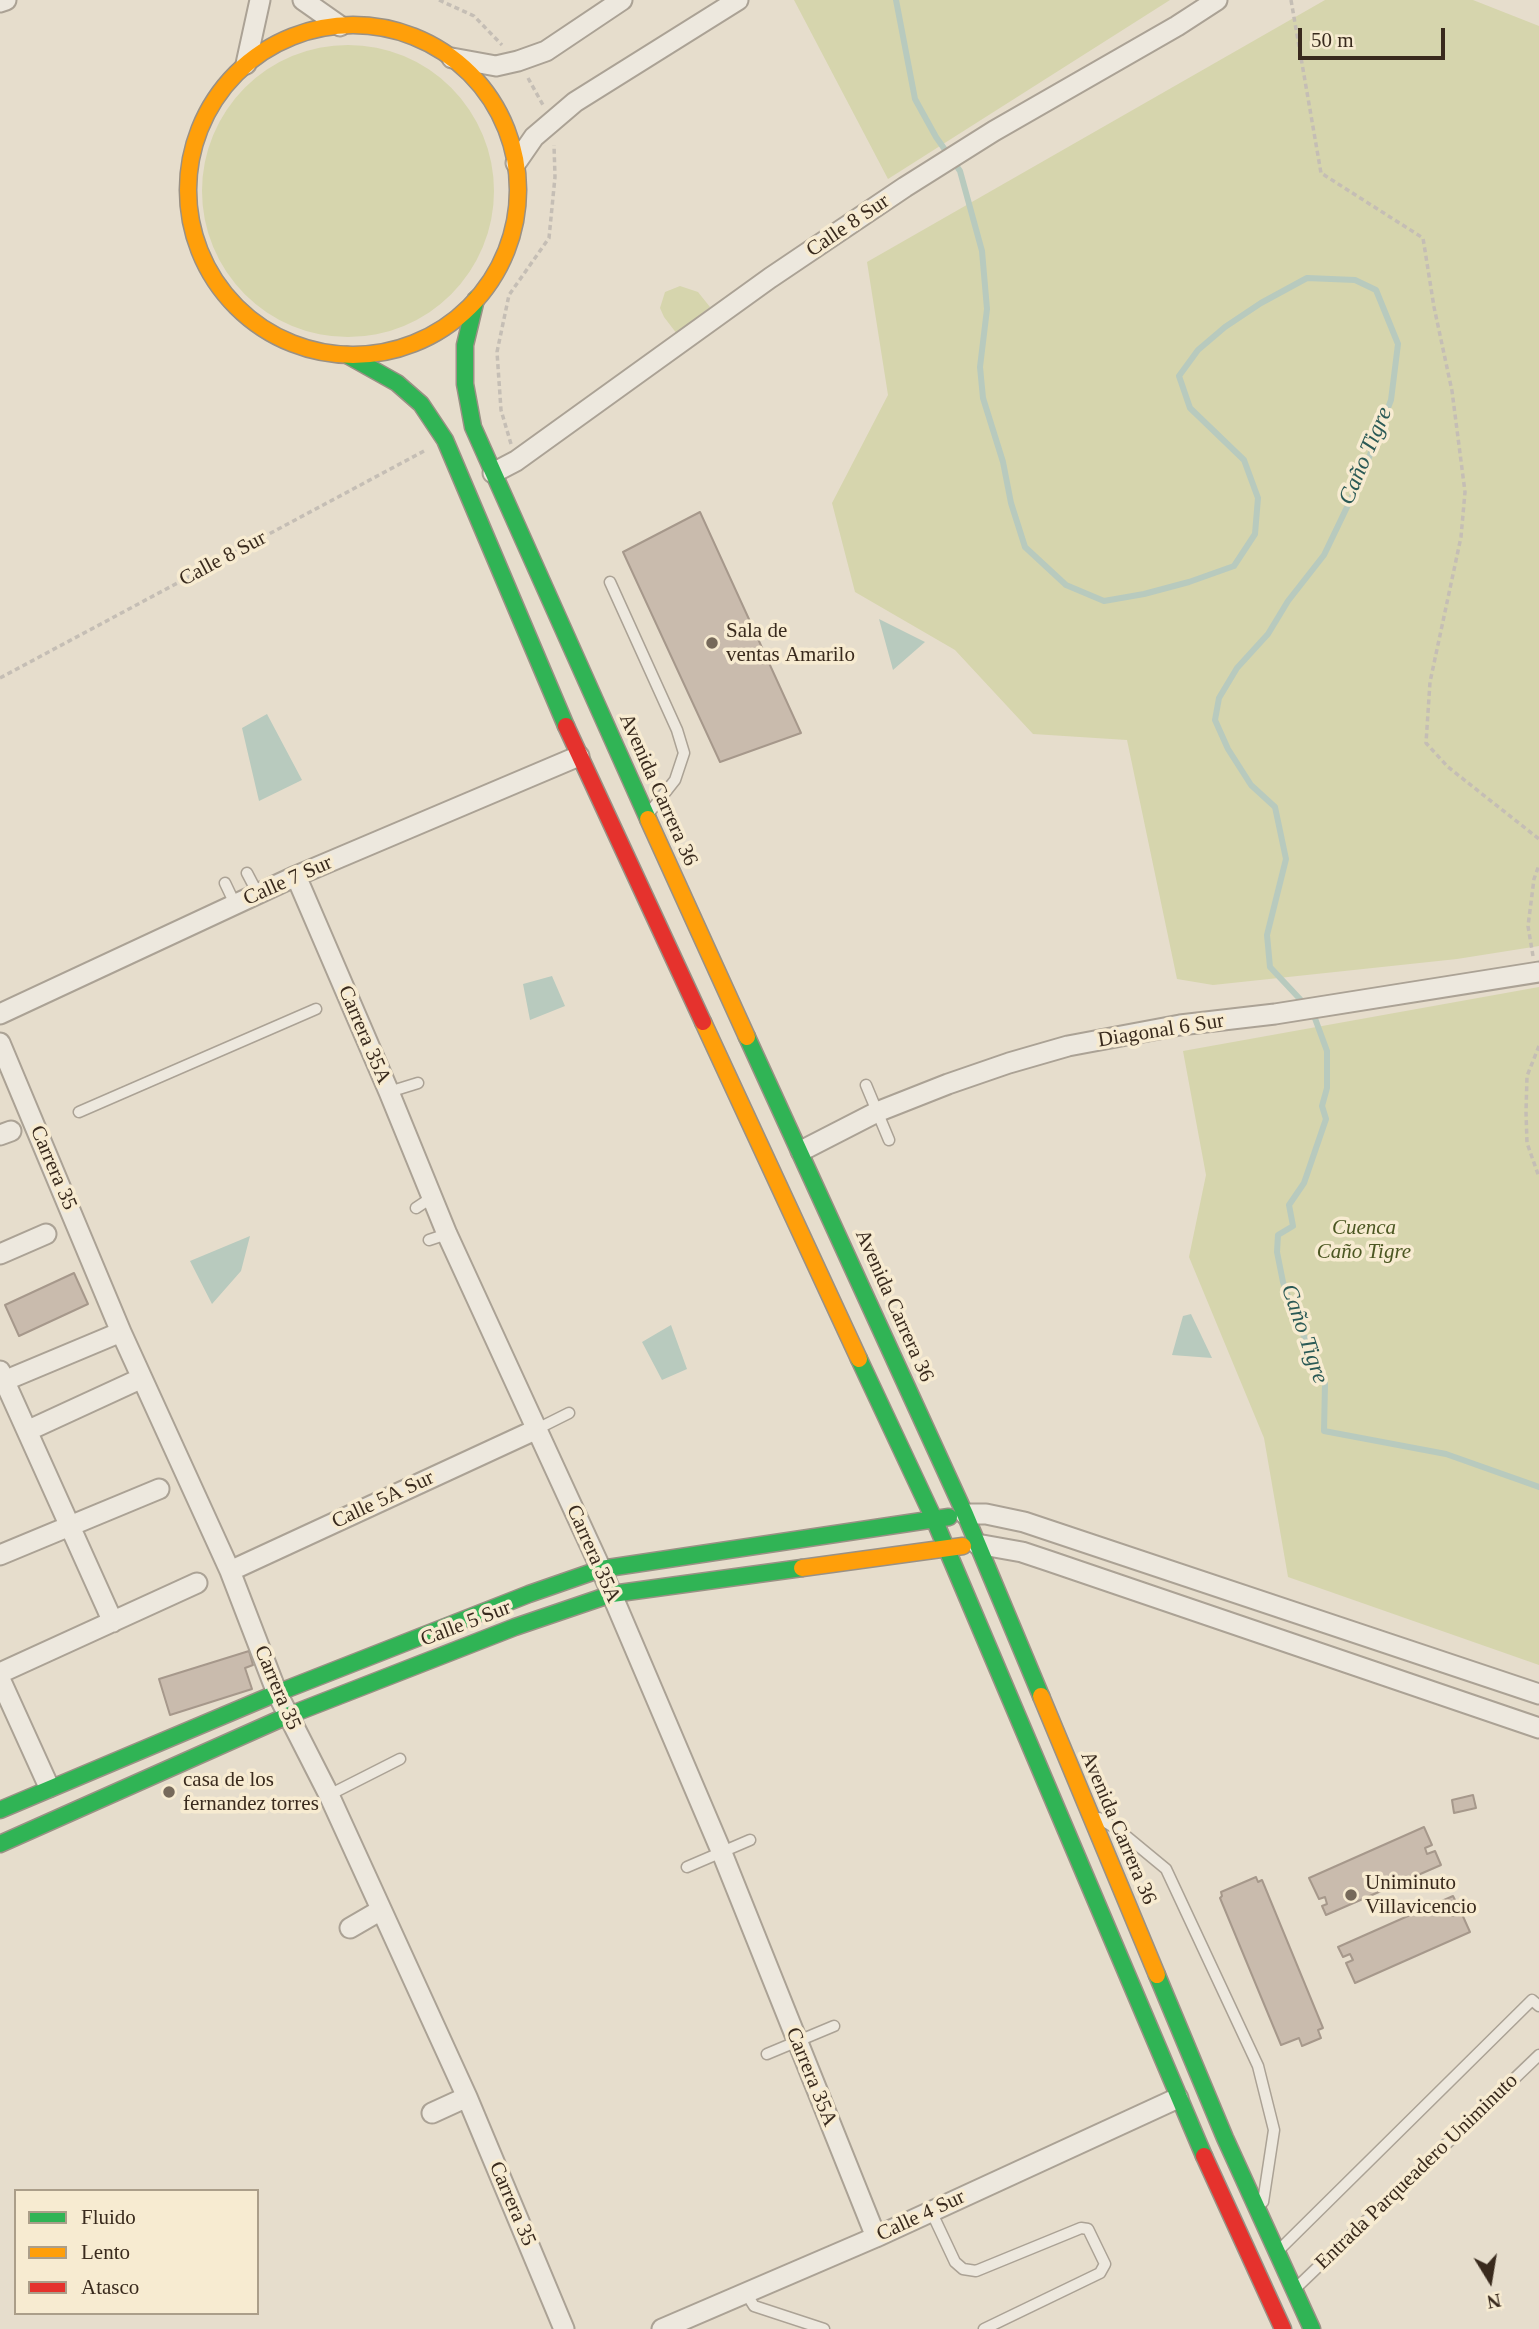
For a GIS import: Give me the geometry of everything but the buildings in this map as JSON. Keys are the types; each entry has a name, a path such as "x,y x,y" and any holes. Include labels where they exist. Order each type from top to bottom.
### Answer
{"main road":[{"path":"340,26 369,26 399,32 426,42 452,58 478,82 498,111 512,144 516,163 517,205 513,231 505,255 492,278 476,299 450,323 418,341 383,352 347,355 308,349 271,334 239,311 213,280 196,244 187,206 188,166 199,128 218,93 246,64 274,45 306,32 340,26"},
{"name":"Avenida Carrera 36","path":"476,299 465,345 465,384 473,427 646,816 965,1514 1225,2138 1312,2329"},
{"path":"347,355 397,383 421,404 446,439 579,756 934,1519 1178,2098 1283,2329"},
{"name":"Calle 5 Sur","path":"0,1810 49,1787 277,1693 529,1594 601,1569 965,1514"},
{"name":"Calle 5 Sur","path":"0,1844 287,1716 515,1627 612,1594 977,1544"}],"street":[{"path":"0,2 6,0"},
{"path":"246,64 260,0"},
{"path":"303,0 340,26"},
{"path":"452,58 496,65 518,61 546,51 622,0"},
{"path":"516,163 534,138 575,102 738,0"},
{"name":"Calle 8 Sur","path":"493,472 516,461 770,278 905,187 994,131 1177,26 1217,0"},
{"name":"Calle 7 Sur","path":"0,1014 296,876 579,756"},
{"name":"Carrera 35A","path":"296,876 389,1092 423,1203 536,1430 612,1594 722,1853 876,2237"},
{"name":"Diagonal 6 Sur","path":"801,1151 877,1112 997,1067 1069,1046 1180,1025 1275,1014 1537,972"},
{"name":"Carrera 35","path":"0,1044 121,1332 230,1571 287,1716 329,1795 467,2097 564,2329"},
{"path":"0,1254 46,1234"},
{"path":"113,1622 2,1376 121,1332"},
{"path":"27,1431 142,1378"},
{"name":"Calle 5A Sur","path":"230,1571 536,1430"},
{"path":"0,1555 159,1489"},
{"path":"965,1514 986,1514 1024,1522 1539,1694"},
{"path":"977,1544 1021,1552 1049,1561 1539,1728"},
{"path":"0,1673 197,1583"},
{"path":"0,1679 49,1787"},
{"path":"350,1928 381,1910"},
{"path":"432,2113 467,2097"},
{"name":"Calle 4 Sur","path":"668,2328 876,2237 1178,2098"}],"lane":[{"path":"610,582 677,730 684,753 676,780 646,816"},
{"path":"247,873 257,894"},
{"path":"225,883 235,904"},
{"path":"79,1112 316,1009"},
{"path":"389,1092 418,1083"},
{"path":"866,1085 889,1140"},
{"path":"536,1430 569,1413"},
{"path":"329,1795 400,1759"},
{"path":"1089,1812 1120,1831 1166,1869 1258,2066 1274,2130 1261,2216"},
{"path":"687,1867 750,1840"},
{"path":"1278,2251 1537,2000"},
{"path":"767,2054 834,2026"},
{"name":"Entrada Parqueadero Uniminuto","path":"1294,2290 1539,2054"},
{"path":"931,2211 955,2262 963,2269 976,2271 1081,2228 1088,2229 1105,2264 1100,2273 984,2329"},
{"path":"746,2293 754,2306 824,2329"}],"path":[{"path":"1291,0 1321,173 1423,238 1452,391 1465,492 1461,537 1430,682 1426,743 1448,767 1539,839"},
{"name":"Calle 8 Sur","path":"0,678 446,439"},
{"path":"1537,972 1528,926 1534,879 1539,865"},
{"path":"1539,1046 1527,1076 1526,1112 1527,1143 1539,1177"}],"green space":[{"path":"794,0 1170,0 888,179"},
{"path":"1325,0 1473,0 1539,26 1539,946 1457,959 1213,985 1177,979 1127,740 1033,734 955,650 855,592 832,503 888,395 867,262"},
{"path":"348,45 376,48 404,56 429,70 451,88 469,110 483,135 491,163 494,191 491,219 483,247 469,272 451,294 429,312 404,326 376,334 348,337 320,334 292,326 267,312 245,294 227,272 213,247 205,219 202,191 205,163 213,135 227,110 245,88 267,70 292,56 320,48"},
{"path":"680,286 698,292 710,307 677,334 660,308 665,292"},
{"name":"Cuenca Caño Tigre","path":"1539,987 1539,1665 1288,1577 1264,1438 1189,1257 1206,1175 1183,1051"}],"shaded area":[{"path":"879,619 925,642 893,670"},
{"path":"267,714 302,780 259,801 242,728"},
{"path":"552,976 565,1006 530,1020 523,984"},
{"path":"250,1236 241,1271 212,1304 190,1261"},
{"path":"1191,1314 1212,1358 1172,1355 1183,1316"},
{"path":"671,1325 687,1369 662,1380 642,1342"}],"waterway":[{"name":"Caño Tigre","path":"896,0 915,99 936,137 960,171 982,251 987,309 980,367 983,398 1003,462 1011,503 1025,547 1066,585 1104,601 1189,582 1234,566 1255,534 1258,498 1244,460 1190,408 1179,376 1198,350 1225,327 1261,303 1307,278 1355,280 1376,290 1398,344 1391,400 1361,478 1324,555 1288,601 1268,634 1237,668 1219,698 1215,720 1228,749 1251,785 1275,807 1286,859 1267,935 1270,967 1313,1013 1327,1051 1327,1088 1322,1106 1326,1119 1304,1183 1289,1205 1293,1226 1278,1235 1277,1252 1283,1282 1298,1326 1316,1356 1325,1384 1324,1431 1446,1454 1539,1487"}],"traffic: fast":[{"path":"476,299 465,345 465,384 473,427 648,819"},
{"path":"347,355 397,383 421,404 445,440 566,726"},
{"path":"747,1037 965,1514 1041,1696"},
{"path":"859,1359 934,1519 1204,2156"},
{"path":"0,1810 277,1693 529,1594 601,1569 949,1517"},
{"path":"0,1844 287,1716 515,1627 612,1594 802,1568"},
{"path":"1157,1975 1225,2138 1312,2329"}],"traffic: slow":[{"path":"353,25 385,28 416,38 445,53 469,74 490,98 505,127 515,158 518,190 515,222 505,253 490,282 469,306 445,327 416,342 385,352 353,355 321,352 290,342 261,327 237,306 216,282 201,253 191,222 188,190 191,158 201,127 216,98 237,74 261,53 290,38 321,28 353,25"},
{"path":"648,819 747,1037"},
{"path":"703,1022 859,1359"},
{"path":"802,1568 963,1546"},
{"path":"1041,1696 1157,1975"}],"traffic: jam":[{"path":"566,726 703,1022"},
{"path":"1204,2156 1283,2329"}],"place":[{"name":"Sala de ventas Amarilo","path":"712,643"},
{"name":"casa de los fernandez torres","path":"169,1792"},
{"name":"Uniminuto Villavicencio","path":"1351,1895"}]}
